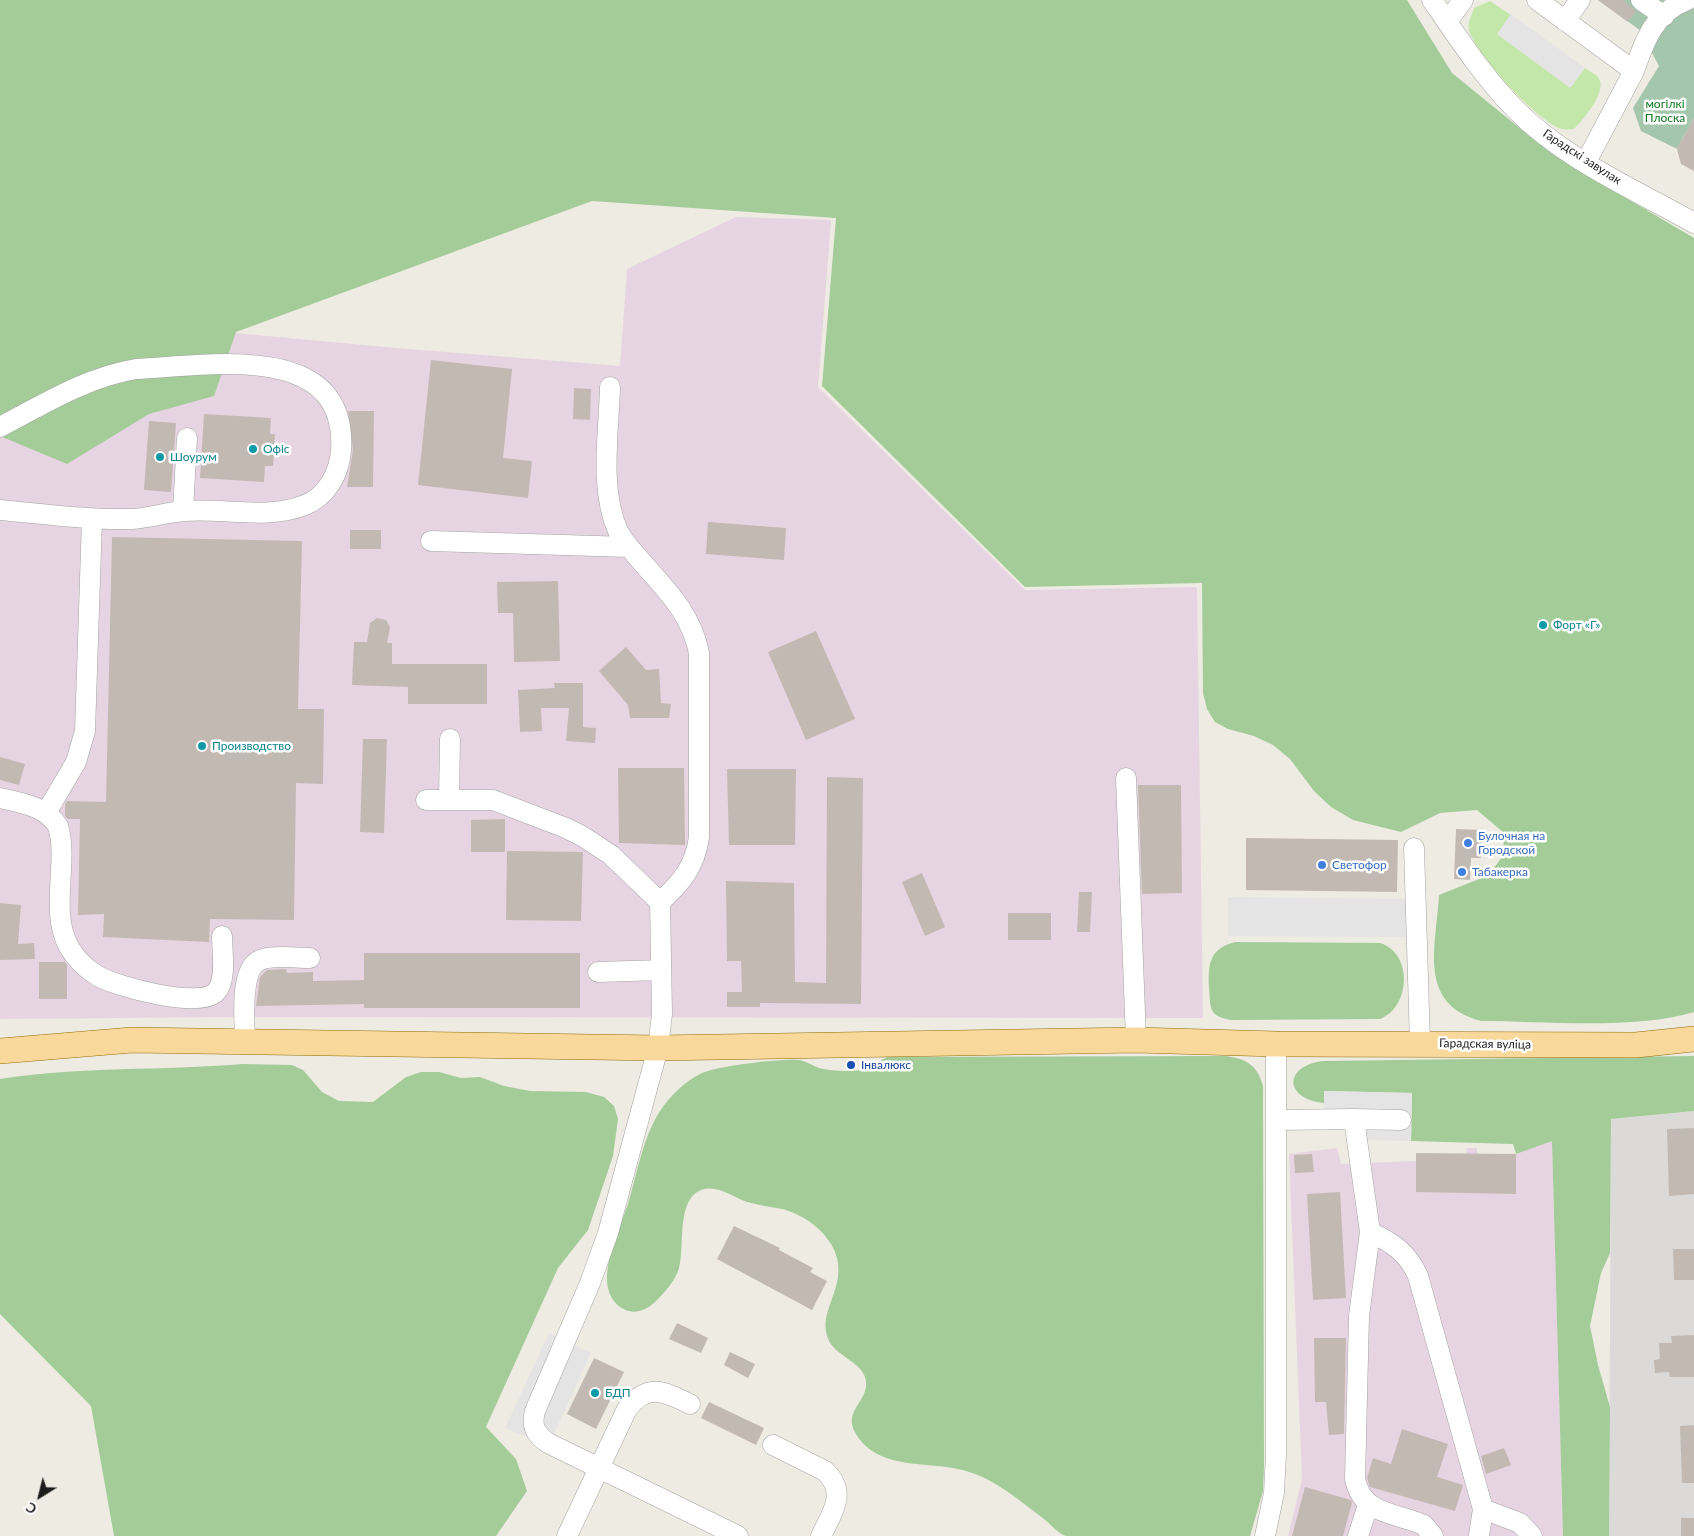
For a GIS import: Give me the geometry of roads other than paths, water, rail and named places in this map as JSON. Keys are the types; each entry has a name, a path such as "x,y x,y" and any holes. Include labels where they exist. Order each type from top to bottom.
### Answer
{"main road":[{"name":"Гарадская вуліца","path":"0,1051 132,1040 658,1048 1136,1040 1276,1044 1636,1045 1694,1039"}],"street":[{"name":"Гарадскі завулак","path":"1432,0 1486,77 1516,110 1549,138 1586,162 1694,223"},
{"path":"1447,22 1462,0"},
{"path":"1537,0 1634,71"},
{"path":"1566,21 1580,0"},
{"path":"1641,0 1664,16"},
{"path":"1586,162 1634,71 1646,35 1673,6 1687,0"},
{"path":"0,427 89,382 117,372 136,369 251,364 270,366 302,376 328,398 336,412 340,427 340,462 330,484 317,499 292,509 276,512 183,511 152,517 92,519 0,510"},
{"path":"610,387 608,500 619,532 629,547 689,619 696,634 700,652 699,837 697,852 686,876 660,902"},
{"path":"183,511 187,438"},
{"path":"46,813 76,762 85,731 92,519"},
{"path":"431,541 629,547"},
{"path":"449,799 450,739"},
{"path":"1126,778 1136,1040"},
{"path":"0,798 31,806 46,813 54,820 59,831 60,914 64,936 75,956 90,971 107,980 128,987 186,998 202,999 216,992 220,986 222,936"},
{"path":"426,800 493,800 582,836 611,855 660,902 662,1014 658,1048 617,1203 599,1259 533,1419 536,1434 542,1439 738,1536"},
{"path":"1414,848 1420,1043"},
{"path":"245,1042 246,986 248,970 252,964 263,958 310,958"},
{"path":"598,972 661,970"},
{"path":"1264,1536 1274,1492 1276,1455 1278,1120 1276,1044"},
{"path":"1354,1119 1370,1232 1359,1322 1354,1470 1356,1485 1368,1505 1424,1525 1433,1536"},
{"path":"1278,1120 1401,1120"},
{"path":"1370,1232 1402,1251 1413,1264 1418,1276 1483,1509 1479,1536"},
{"path":"567,1536 627,1410 642,1394 652,1391 664,1392 690,1404"},
{"path":"773,1445 825,1471 835,1482 838,1497 821,1536"},
{"path":"1358,1536 1368,1505"},
{"path":"1483,1509 1520,1523 1532,1536"}],"place":[{"name":"Офіс","path":"253,449"},
{"name":"Шоурум","path":"160,457"},
{"name":"Форт «Г»","path":"1543,625"},
{"name":"Производство","path":"202,746"},
{"name":"Булочная на Городской","path":"1468,843"},
{"name":"Светофор","path":"1322,865"},
{"name":"Табакерка","path":"1462,872"},
{"name":"Інвалюкс","path":"851,1065"},
{"name":"БДП","path":"595,1393"}],"park label":[{"name":"могілкі Плоска","path":"1665,111"}]}
